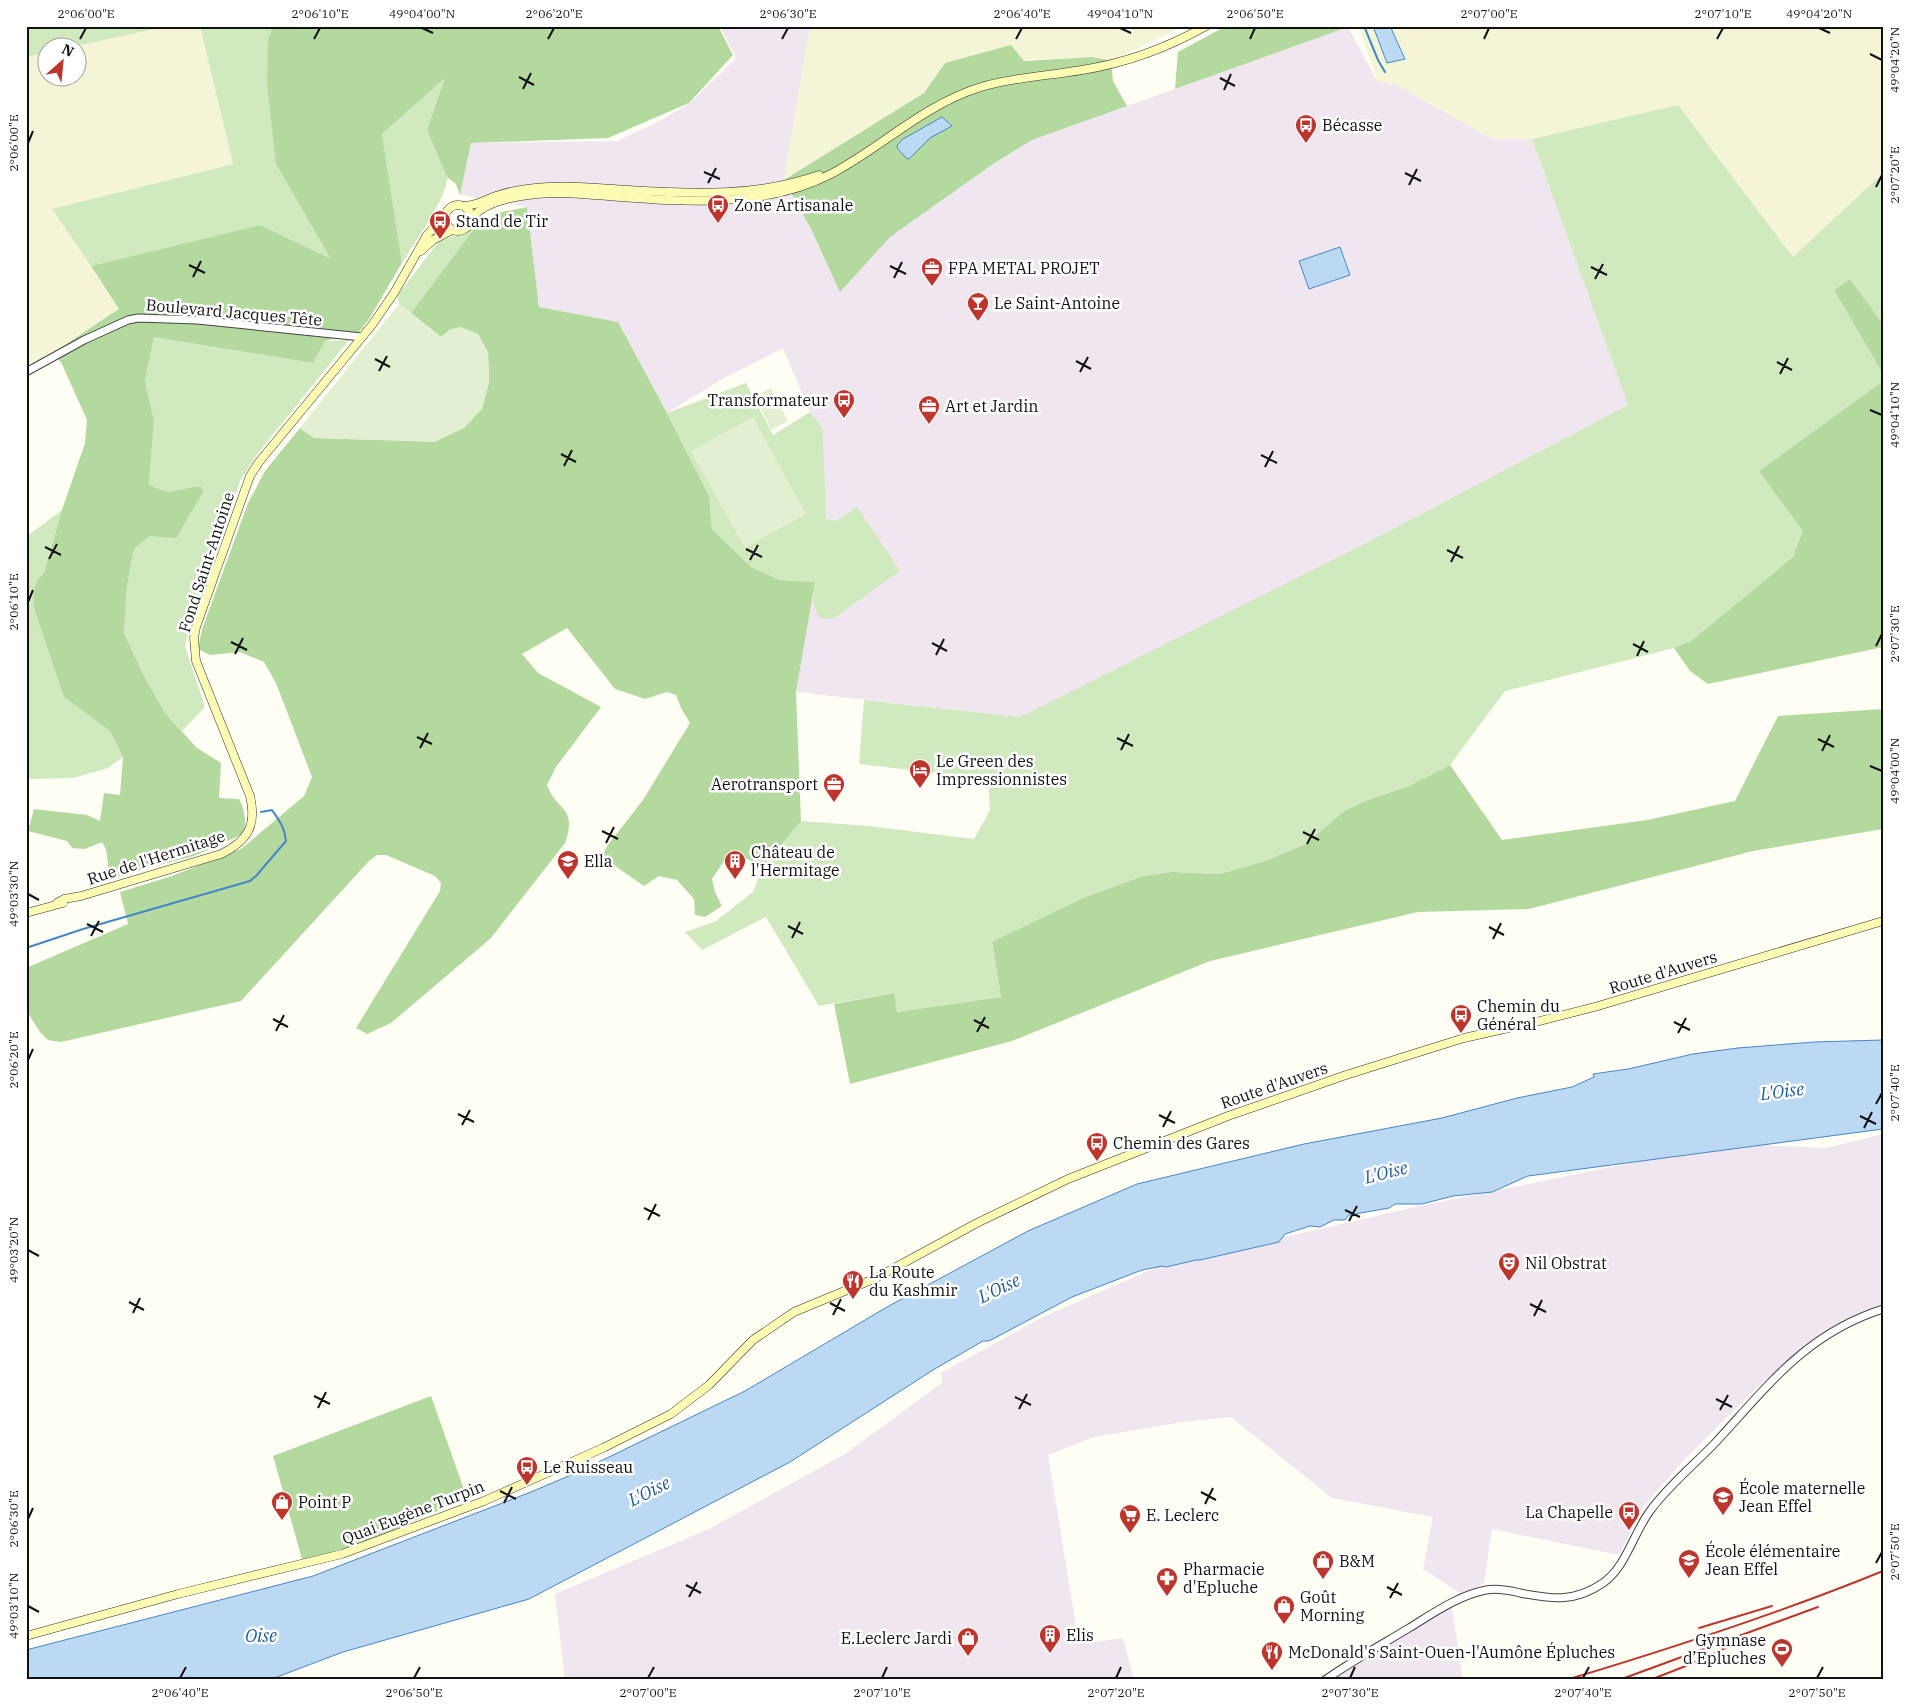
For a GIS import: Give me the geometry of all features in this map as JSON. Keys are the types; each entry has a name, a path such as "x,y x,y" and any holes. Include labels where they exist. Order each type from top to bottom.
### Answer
{"main road":[{"path":"413,260 434,240 452,230 464,230 477,212 491,205 538,194 563,193 714,200 769,194 842,167 929,112 965,93 1007,81 1082,70 1136,58 1170,45 1206,26"},
{"path":"362,337 390,298 427,235 452,206 476,205 509,192 543,187 728,193 805,182"},
{"path":"464,206 469,211 471,219"},
{"path":"445,214 445,223 452,230"},
{"name":"Fond Saint-Antoine","path":"237,761 198,666 194,650 194,638 199,618 247,483 260,462 362,337"},
{"name":"Rue de l'Hermitage","path":"26,913 57,903 75,900 80,896 204,860 234,847 247,834 253,814 250,796 237,761"},
{"name":"Rue de l'Hermitage","path":"26,909 43,907"},
{"name":"Route d'Auvers","path":"794,1312 876,1278 977,1223 1068,1179 1259,1104 1464,1038 1569,1014 1883,921"},
{"name":"Quai Eugène Turpin","path":"26,1636 178,1594 342,1554 484,1501 603,1448 672,1414 709,1385 753,1340 794,1312"}],"street":[{"name":"Boulevard Jacques Tête","path":"26,372 84,340 128,320 138,318 197,320 362,337"},
{"path":"1325,1680 1347,1664 1430,1616 1473,1594 1500,1589 1547,1598 1563,1599 1587,1592 1605,1582 1622,1560 1650,1510 1794,1358 1837,1327 1860,1316 1883,1309"}],"shaded area":[{"path":"720,26 810,26 784,180 811,229 840,291 890,237 993,164 1032,140 1348,27 1377,81 1397,85 1492,139 1532,139 1628,405 1368,542 1020,717 796,692 826,519 823,429 810,412 783,348 724,378 667,413 618,322 539,307 527,207 460,195 471,143 617,141 656,123 690,103 736,58"},
{"path":"1883,1134 1883,1306 1867,1311 1805,1344 1751,1393 1682,1462 1644,1506 1619,1555 1492,1529 1484,1583 1451,1602 1463,1680 1319,1680 1354,1656 1460,1593 1423,1569 1433,1517 1332,1498 1231,1417 1182,1422 1094,1437 1048,1455 1079,1644 1123,1638 1134,1680 565,1680 555,1594 709,1529 845,1454 942,1383 941,1373 1043,1317 1159,1266 1415,1207 1626,1164 1738,1144 1826,1148"}],"green space":[{"path":"26,26 169,26 88,43 88,38 38,38 38,55 26,57"},
{"path":"169,26 200,26 233,164 53,209 119,309 26,370 26,57 38,55 38,88 88,88 88,43"},
{"path":"200,26 273,26 268,39 276,164 332,260 260,225 91,266 52,209 233,164"},
{"path":"273,26 718,26 733,55 689,103 608,138 471,143 460,195 456,184 447,177 427,130 445,78 382,134 402,263 369,319 359,332 325,341 313,363 154,337 145,381 154,421 149,485 167,492 201,487 203,492 176,538 150,536 134,549 127,586 124,633 145,678 165,713 197,748 221,763 219,798 239,799 244,812 245,825 243,834 194,856 110,878 106,849 102,842 85,849 72,848 67,841 28,831 34,809 87,815 100,821 104,793 120,795 123,757 110,731 64,697 35,611 34,595 36,586 44,573 62,510 85,443 87,420 61,362 51,354 119,309 91,266 260,225 331,259 276,164 267,84 268,39"},
{"path":"810,26 1184,26 1111,61 1091,57 945,63 924,93 784,180"},
{"path":"1226,26 1348,27 1175,89 1178,52"},
{"path":"1359,26 1883,26 1883,173 1793,257 1678,106 1532,139 1492,139 1397,85 1377,81"},
{"path":"1011,45 1024,61 1092,57 1111,61 1113,81 1127,106 1032,140 993,164 890,237 840,292 811,229 784,180 924,93 945,63"},
{"path":"446,77 427,130 446,173 446,186 436,208 402,263 382,134"},
{"path":"1678,105 1793,257 1883,173 1883,324 1850,279 1834,290 1883,374 1883,381 1759,471 1804,531 1793,557 1691,641 1674,648 1505,691 1450,765 1409,786 1363,802 1344,811 1306,844 1265,861 1220,874 1172,872 1143,876 1083,898 992,943 1001,997 897,1012 893,993 819,1006 766,917 702,950 685,932 716,921 753,892 763,867 801,821 869,826 974,839 990,810 988,779 859,764 864,700 1020,717 1368,542 1628,405 1532,139"},
{"path":"527,207 539,307 618,322 709,496 712,529 751,567 780,580 815,582 796,692 801,821 763,867 738,854 726,858 712,879 715,892 722,906 705,917 695,915 694,899 677,880 659,876 644,886 602,857 607,846 643,800 690,723 676,695 667,692 645,699 615,689 567,628 522,654 538,673 601,707 556,767 547,785 555,800 567,815 569,822 565,843 490,939 391,1023 367,1034 356,1028 440,891 441,883 435,876 386,855 377,855 369,861 241,1001 61,1042 48,1040 40,1032 26,1010 26,968 128,924 120,892 172,876 241,849 304,796 312,777 276,683 264,662 240,652 210,655 198,649 202,629 248,503 265,471 300,428 314,438 384,440 489,383 488,353 478,334 451,329 441,337 411,313 474,229 496,213"},
{"path":"474,229 411,313 399,304 397,296 439,241"},
{"path":"1850,279 1883,324 1883,374 1834,290"},
{"path":"399,304 441,337 451,329 461,327 478,334 488,353 489,383 482,409 464,428 435,442 314,438 300,428"},
{"path":"154,337 313,363 325,341 349,340 258,453 240,481 194,611 185,646 205,707 182,731 165,713 145,678 124,633 127,586 134,549 150,536 194,487 167,492 149,485 154,421 145,381"},
{"path":"1883,381 1883,647 1708,684 1690,671 1674,648 1691,641 1793,557 1803,531 1759,471"},
{"path":"746,383 773,435 810,412 823,429 826,519 836,521 857,507 900,571 834,618 819,617 814,600 815,582 780,580 751,567 712,529 709,496 667,413"},
{"path":"771,388 788,421 771,430 755,396"},
{"path":"753,417 806,514 745,548 691,451"},
{"path":"62,510 44,573 64,697 110,731 123,757 108,768 73,778 26,779 26,537"},
{"path":"1883,709 1883,829 1753,851 1529,909 1418,912 1210,961 1012,1041 850,1084 834,1004 894,993 897,1012 1001,997 992,942 1083,898 1143,876 1172,872 1220,874 1265,861 1306,844 1344,811 1363,802 1409,786 1450,765 1502,840 1647,820 1735,801 1778,716"},
{"path":"431,1396 467,1498 365,1541 302,1559 273,1456"}],"water":[{"path":"1373,26 1390,26 1405,59 1387,63"},
{"path":"942,117 952,126 930,138 909,159 897,148 903,139"},
{"path":"1340,247 1350,275 1309,289 1299,261"},
{"path":"1883,1040 1883,1129 1528,1176 1492,1192 1453,1196 1422,1204 1395,1204 1389,1208 1349,1215 1345,1220 1334,1220 1320,1227 1310,1226 1285,1234 1279,1242 1166,1267 1142,1270 1072,1297 989,1341 983,1341 933,1370 790,1462 529,1599 343,1652 269,1680 26,1680 26,1650 313,1576 578,1472 745,1391 887,1307 1028,1231 1137,1184 1304,1144 1442,1118 1517,1098 1572,1087 1594,1077 1593,1074 1628,1069 1693,1054 1738,1048 1814,1042"}],"waterway":[{"path":"1364,26 1385,72"},
{"path":"26,948 83,929 250,881 286,841 283,828 272,810 261,812"}],"railway":[{"path":"1566,1680 1726,1629 1883,1571"},
{"path":"1699,1628 1772,1606"},
{"path":"1619,1680 1818,1607"},
{"path":"1650,1680 1701,1660 1731,1645"}],"place":[{"name":"Bécasse","path":"1306,144"},
{"name":"Zone Artisanale","path":"718,224"},
{"name":"Stand de Tir","path":"440,240"},
{"name":"FPA METAL PROJET","path":"932,287"},
{"name":"Le Saint-Antoine","path":"978,322"},
{"name":"Transformateur","path":"844,419"},
{"name":"Art et Jardin","path":"929,425"},
{"name":"Le Green des Impressionnistes","path":"920,789"},
{"name":"Aerotransport","path":"834,803"},
{"name":"Ella","path":"568,880"},
{"name":"Château de l'Hermitage","path":"735,880"},
{"name":"Chemin du Général","path":"1461,1034"},
{"name":"Chemin des Gares","path":"1097,1162"},
{"name":"Nil Obstrat","path":"1509,1282"},
{"name":"La Route du Kashmir","path":"853,1300"},
{"name":"Le Ruisseau","path":"527,1486"},
{"name":"École maternelle Jean Effel","path":"1723,1516"},
{"name":"Point P","path":"282,1521"},
{"name":"La Chapelle","path":"1629,1531"},
{"name":"E. Leclerc","path":"1130,1534"},
{"name":"École élémentaire Jean Effel","path":"1689,1579"},
{"name":"B&M","path":"1323,1580"},
{"name":"Pharmacie d'Epluche","path":"1167,1597"},
{"name":"Goût Morning","path":"1284,1625"},
{"name":"Elis","path":"1050,1654"},
{"name":"E.Leclerc Jardi","path":"968,1657"},
{"name":"Gymnase d’Epluches","path":"1782,1668"},
{"name":"McDonald's Saint-Ouen-l'Aumône Épluches","path":"1272,1671"}],"water label":[{"name":"L'Oise","path":"1782,1091"},
{"name":"L'Oise","path":"1386,1172"},
{"name":"L'Oise","path":"999,1288"},
{"name":"L'Oise","path":"649,1491"},
{"name":"Oise","path":"261,1635"}]}
